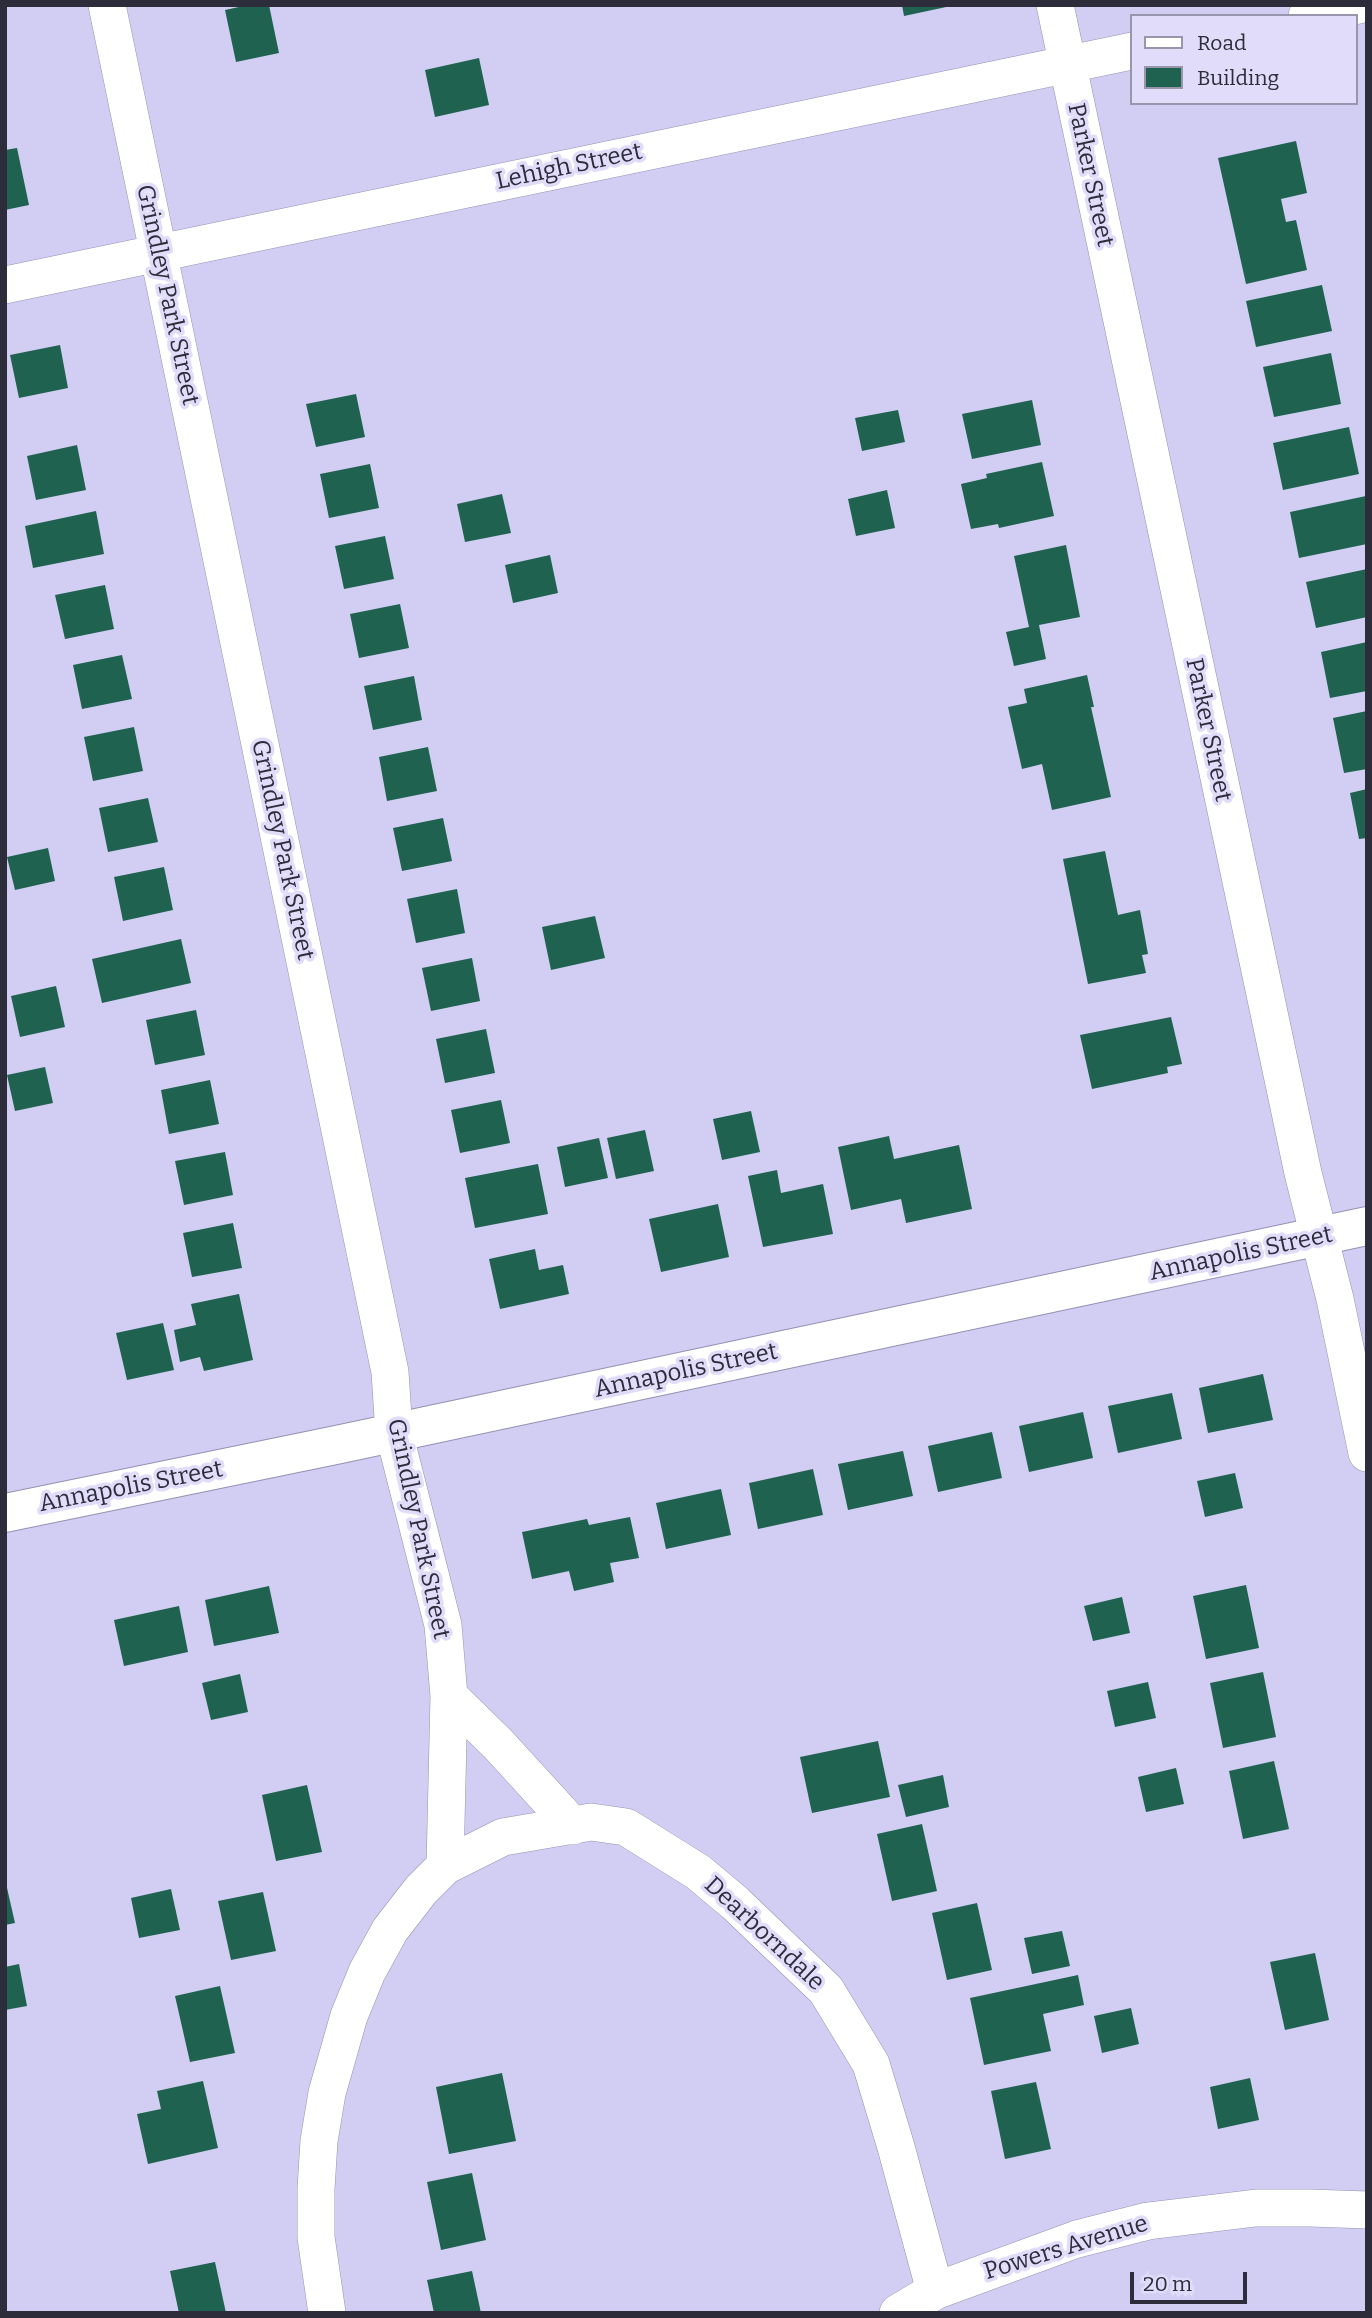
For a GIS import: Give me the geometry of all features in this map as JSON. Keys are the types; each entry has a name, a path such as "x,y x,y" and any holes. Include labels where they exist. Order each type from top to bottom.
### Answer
{"street":[{"name":"Grindley Park Street","path":"107,5 390,1372 394,1433 443,1625 449,1696 444,1866"},
{"name":"Parker Street","path":"1055,5 1300,1159 1335,1298 1367,1453"},
{"path":"1316,14 1359,5"},
{"name":"Lehigh Street","path":"5,285 1130,51"},
{"name":"Annapolis Street","path":"5,1513 1367,1226"},
{"path":"449,1696 498,1744 573,1826"},
{"name":"Dearborndale","path":"444,1866 503,1837 591,1822 626,1827 698,1872 736,1903 826,1990 870,2064 896,2147 935,2291"},
{"path":"327,2313 316,2237 316,2189 319,2141 327,2093 349,2016 368,1972 390,1930 421,1890 444,1866"},
{"name":"Powers Avenue","path":"898,2313 935,2291 1077,2239 1148,2221 1256,2208 1367,2210"}],"building":[{"path":"248,5 269,5 279,53 236,62 225,10"},
{"path":"902,5 951,5 951,6 904,16"},
{"path":"479,58 489,105 435,117 425,70"},
{"path":"1296,141 1307,193 1281,199 1286,222 1296,220 1307,270 1246,284 1218,158"},
{"path":"17,148 29,205 5,210 5,150"},
{"path":"1322,285 1332,331 1256,347 1246,301"},
{"path":"60,345 68,388 19,398 10,355"},
{"path":"1331,353 1341,404 1274,417 1263,367"},
{"path":"356,394 365,437 316,447 306,404"},
{"path":"1032,400 1041,445 972,459 962,414"},
{"path":"898,410 905,442 862,451 855,418"},
{"path":"1349,427 1359,474 1283,490 1273,443"},
{"path":"77,445 86,490 36,500 27,456"},
{"path":"1042,462 1054,516 999,528 998,524 971,529 961,484 987,478 986,474"},
{"path":"370,464 379,508 329,518 320,474"},
{"path":"887,490 895,528 856,536 848,499"},
{"path":"502,494 511,533 465,542 457,504"},
{"path":"1366,496 1367,544 1299,558 1290,512"},
{"path":"96,511 104,554 33,568 25,526"},
{"path":"385,536 394,579 344,589 335,546"},
{"path":"1066,545 1080,617 1039,625 1046,659 1014,666 1006,632 1029,627 1014,556"},
{"path":"550,555 558,593 513,603 505,565"},
{"path":"1367,569 1367,617 1316,628 1306,582"},
{"path":"105,585 114,629 65,639 55,595"},
{"path":"400,604 409,648 359,658 350,614"},
{"path":"1367,642 1367,691 1330,698 1321,652"},
{"path":"122,655 132,699 82,709 73,665"},
{"path":"1087,675 1094,707 1091,707 1111,797 1052,810 1042,764 1022,769 1008,707 1027,703 1024,689"},
{"path":"414,676 422,720 373,730 364,686"},
{"path":"1367,711 1367,769 1344,773 1333,718"},
{"path":"134,727 143,771 93,781 84,737"},
{"path":"428,747 437,791 387,801 379,757"},
{"path":"1367,789 1367,838 1359,839 1350,793"},
{"path":"148,798 158,842 108,852 99,808"},
{"path":"443,818 452,861 402,871 393,828"},
{"path":"48,848 55,881 15,890 7,857"},
{"path":"1105,851 1118,915 1140,910 1148,954 1142,955 1146,973 1088,984 1063,859"},
{"path":"164,867 173,910 123,921 114,877"},
{"path":"457,889 465,933 416,943 407,899"},
{"path":"595,916 605,958 551,970 542,927"},
{"path":"181,939 191,983 102,1003 92,959"},
{"path":"472,958 480,1001 431,1011 422,968"},
{"path":"56,986 65,1027 20,1037 11,996"},
{"path":"196,1010 205,1055 155,1065 146,1020"},
{"path":"1171,1017 1182,1064 1167,1067 1168,1073 1092,1089 1080,1035"},
{"path":"486,1029 495,1073 445,1083 436,1039"},
{"path":"45,1067 53,1103 15,1111 7,1075"},
{"path":"210,1080 219,1124 169,1134 161,1090"},
{"path":"501,1100 510,1143 460,1153 451,1110"},
{"path":"751,1111 760,1152 722,1160 713,1119"},
{"path":"645,1130 654,1171 616,1179 607,1138"},
{"path":"889,1136 894,1159 959,1145 972,1209 906,1223 901,1199 851,1210 838,1147"},
{"path":"599,1138 608,1178 565,1187 557,1147"},
{"path":"225,1152 233,1195 184,1205 175,1161"},
{"path":"538,1164 548,1214 475,1228 465,1178"},
{"path":"777,1170 781,1193 823,1184 833,1234 763,1247 748,1176"},
{"path":"718,1204 729,1257 661,1272 649,1219"},
{"path":"233,1223 242,1268 192,1277 183,1233"},
{"path":"535,1249 539,1270 563,1265 569,1294 500,1309 489,1259"},
{"path":"239,1294 253,1360 204,1371 200,1357 180,1362 174,1330 196,1325 191,1304"},
{"path":"163,1323 174,1370 127,1380 116,1333"},
{"path":"1263,1374 1273,1420 1208,1433 1199,1388"},
{"path":"1172,1393 1182,1439 1118,1453 1108,1406"},
{"path":"1083,1412 1093,1458 1029,1472 1019,1426"},
{"path":"992,1432 1002,1478 938,1492 928,1446"},
{"path":"903,1451 913,1496 848,1510 838,1464"},
{"path":"813,1469 823,1515 758,1529 749,1483"},
{"path":"1235,1473 1243,1508 1205,1517 1197,1481"},
{"path":"721,1489 731,1535 666,1549 656,1503"},
{"path":"630,1517 639,1558 610,1563 614,1582 574,1591 569,1571 532,1579 522,1532 587,1519 589,1525"},
{"path":"1246,1585 1259,1648 1206,1659 1193,1596"},
{"path":"269,1586 279,1633 214,1646 205,1600"},
{"path":"1122,1597 1130,1633 1093,1641 1084,1606"},
{"path":"179,1606 188,1652 124,1666 114,1620"},
{"path":"1263,1672 1276,1737 1223,1748 1210,1683"},
{"path":"240,1674 248,1712 211,1720 202,1683"},
{"path":"1148,1682 1156,1718 1115,1727 1107,1691"},
{"path":"878,1741 890,1797 812,1813 800,1757"},
{"path":"1274,1761 1289,1829 1243,1839 1229,1771"},
{"path":"1176,1768 1184,1804 1146,1812 1138,1777"},
{"path":"943,1775 949,1807 906,1817 898,1785"},
{"path":"307,1785 322,1852 276,1861 262,1795"},
{"path":"922,1824 937,1891 892,1901 877,1834"},
{"path":"5,1879 15,1923 5,1925"},
{"path":"171,1889 180,1930 139,1938 131,1898"},
{"path":"263,1892 276,1951 231,1960 218,1901"},
{"path":"977,1903 992,1970 947,1980 932,1913"},
{"path":"1062,1931 1070,1966 1032,1974 1024,1938"},
{"path":"1315,1953 1329,2020 1285,2030 1270,1962"},
{"path":"19,1964 27,2006 5,2010 5,1967"},
{"path":"1078,1975 1084,2005 1043,2014 1051,2051 984,2065 970,1998"},
{"path":"220,1986 235,2053 190,2062 175,1996"},
{"path":"1131,2008 1139,2044 1102,2053 1094,2016"},
{"path":"502,2073 516,2141 449,2154 436,2087"},
{"path":"1250,2078 1259,2120 1218,2129 1210,2087"},
{"path":"203,2081 218,2148 148,2164 137,2114 161,2109 157,2091"},
{"path":"1036,2082 1051,2149 1005,2159 991,2091"},
{"path":"472,2173 486,2240 441,2250 427,2182"},
{"path":"215,2262 226,2313 179,2313 170,2271"},
{"path":"472,2271 481,2313 434,2313 427,2280"}]}
